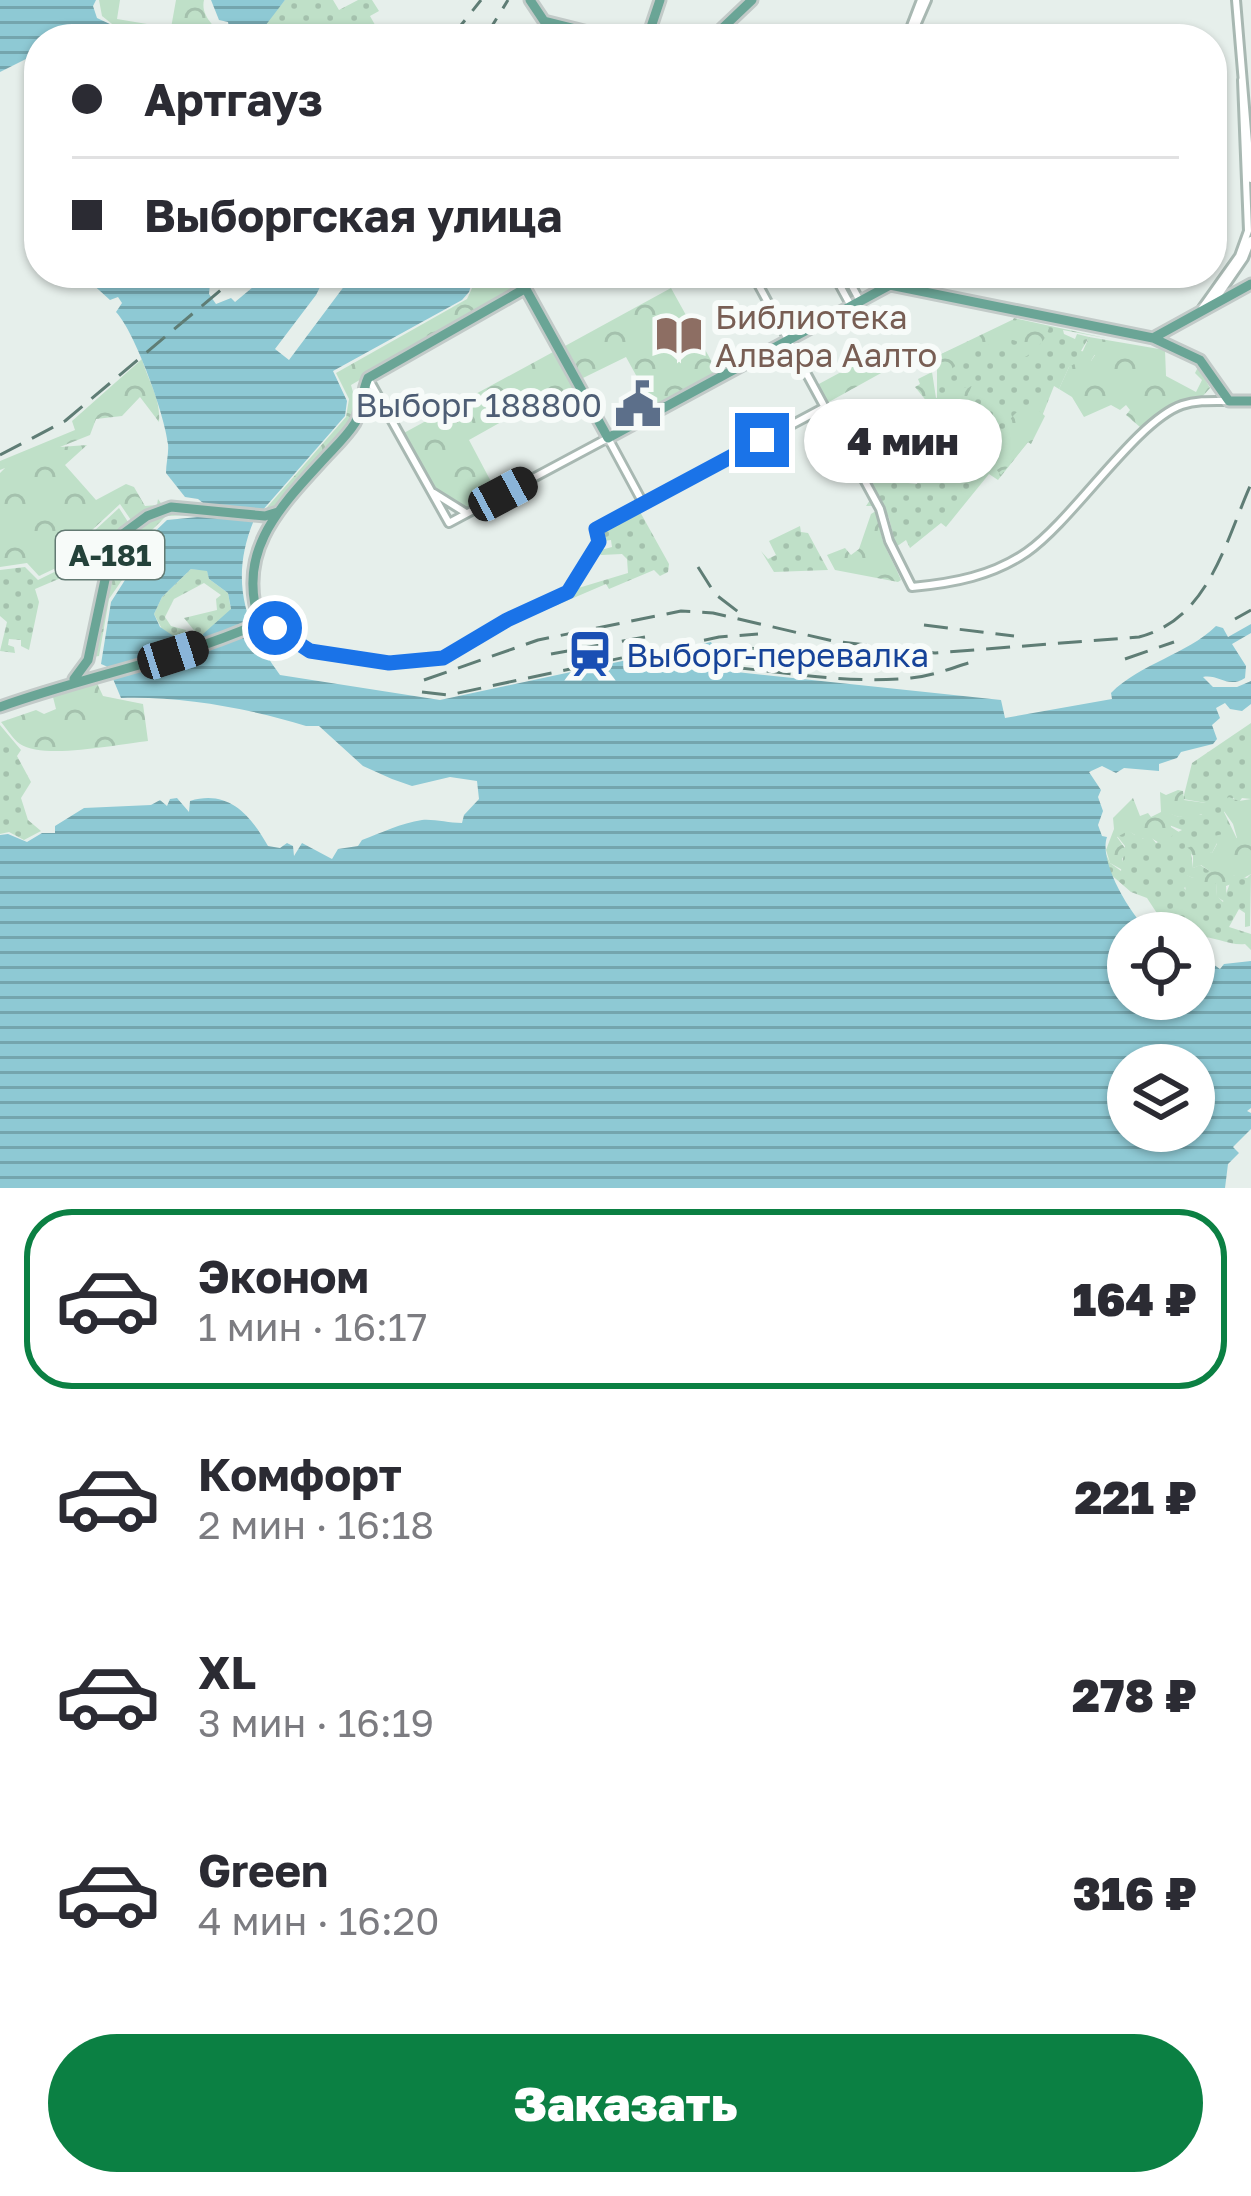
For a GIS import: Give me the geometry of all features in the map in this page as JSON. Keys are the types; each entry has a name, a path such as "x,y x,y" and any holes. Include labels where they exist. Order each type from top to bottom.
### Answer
{"main road":[{"path":"530,0 537,15 554,24"},
{"path":"727,24 752,0"},
{"path":"533,24 537,15"},
{"path":"1206,310 1226,293 1251,286"},
{"path":"1155,339 1251,286"},
{"path":"0,707 261,623 251,573 265,519 278,512 354,426 368,378 526,289 608,438 883,288"},
{"path":"906,288 1155,339 1202,361 1229,401 1251,401"},
{"name":"А-181","path":"70,682 88,660 110,556 120,537 161,510 197,508 265,519"},
{"path":"88,660 90,671 103,673"}],"street":[{"path":"1227,275 1248,231 1237,0"},
{"path":"1242,80 1251,179"},
{"path":"1226,293 1251,240"},
{"path":"760,288 880,509 889,541 912,587 960,581 1013,560 1050,533 1161,416 1187,404 1229,401"},
{"path":"844,288 855,304"},
{"path":"850,288 855,304"},
{"path":"1206,310 1219,288"},
{"path":"368,378 449,523 608,438 643,503"},
{"path":"261,623 308,650 389,663 448,656 507,620 568,592 599,542 596,529 824,407"},
{"path":"431,492 466,513"}],"green space":[{"path":"99,0 120,0 117,19 147,24 112,24 102,16"},
{"path":"176,0 204,0 212,24 172,24"},
{"path":"285,0 333,0 339,10 358,0 372,0 379,11 370,16 374,24 265,24"},
{"path":"472,288 514,288 351,385 357,407 348,426 274,511 262,513 346,417 349,399 336,373 467,299"},
{"path":"671,288 718,373 654,408 626,357 583,378 565,346"},
{"path":"1014,318 1110,339 1063,330 1075,339 1077,334 1089,337 1081,351 1095,354 1091,361 1069,367 1059,389 1054,386 1031,444 998,480 989,474 946,527 941,523 910,548 906,540 896,547 889,518 864,470 924,437 908,483 917,484 921,457 937,420 937,356 1010,324"},
{"path":"1012,320 1049,328 1036,349 1014,361 1023,350 1017,342 986,343 946,373 943,386 938,386 937,356"},
{"path":"1089,337 1165,350 1166,376 1196,392 1202,380 1195,373 1198,367 1210,388 1202,397 1169,405 1140,427 1126,415 1130,410 1126,405 1120,410 1111,405 1084,417 1072,397 1059,389 1075,358 1091,361 1095,355 1082,353"},
{"path":"882,350 892,367 827,403 817,385"},
{"path":"553,352 575,390 545,406 540,400 469,440 496,491 464,509 434,490 402,434"},
{"path":"142,359 156,397 159,422 140,397 122,416 96,419 90,435 60,447 87,445 65,465 96,500 126,484 134,487 145,506 157,505 158,499 163,506 133,523 120,504 91,531 92,551 39,576 27,563 0,567 0,473 5,468 0,470 0,461 75,430 72,421"},
{"path":"932,372 936,398 972,385 932,481 923,483 919,476 937,419 925,425 919,412 928,403 915,387 920,384 918,379"},
{"path":"1025,407 1035,407 1045,416 1031,444 1001,475 995,468 1004,433"},
{"path":"119,508 130,525 111,545 103,576 85,572 71,580 68,575 35,589 39,602 29,650 21,646 21,640 9,639 15,653 0,651 7,622 0,616 0,570 25,567 38,580 95,552 93,532"},
{"path":"175,510 195,512 166,516 150,532 109,599 99,656 92,657 119,542 148,519"},
{"path":"639,510 669,564 668,572 660,576 654,570 609,589 606,584 501,629 575,589 628,573 622,554 597,551 612,547 601,531"},
{"path":"875,511 898,582 835,570 827,555 845,548 851,555 859,549"},
{"path":"800,526 828,570 774,572 761,551 768,559 776,555 769,541"},
{"path":"191,569 207,570 209,579 228,593 231,610 197,644 197,634 184,618 217,610 216,599 221,595 204,583 174,599 165,617 171,626 186,630 184,638 192,638 194,645 189,647 162,629 154,614 162,597"},
{"path":"95,679 103,696 143,704 148,741 46,751 20,744 1,722 36,710 44,714 56,709 52,693"},
{"path":"1251,723 1251,799 1239,802 1233,798 1224,812 1237,839 1217,843 1212,853 1191,853 1193,868 1200,865 1213,873 1186,875 1184,888 1189,893 1198,885 1216,882 1217,896 1223,902 1233,875 1247,878 1251,874 1250,926 1245,927 1245,913 1239,909 1229,927 1251,934 1251,950 1245,944 1215,939 1215,912 1156,912 1147,898 1131,892 1109,873 1103,848 1110,863 1121,871 1125,846 1117,836 1128,830 1156,843 1182,830 1164,823 1164,811 1179,817 1203,815 1206,803 1183,799 1192,763"},
{"path":"0,725 21,750 17,756 31,782 21,798 28,820 41,831 24,840 9,832 0,834"},
{"path":"1183,791 1184,800 1206,803 1206,818 1164,812 1164,822 1170,818 1171,827 1182,834 1161,844 1151,838 1147,844 1143,838 1139,843 1133,840 1135,835 1128,831 1117,837 1127,851 1122,859 1126,872 1110,863 1106,850 1113,818 1133,798 1140,816 1148,813 1151,817 1161,812 1160,792 1166,795"},
{"path":"1229,797 1251,799 1251,874 1242,879 1233,875 1234,883 1226,886 1227,903 1217,897 1216,883 1211,890 1199,886 1186,892 1183,873 1193,878 1198,872 1211,872 1201,865 1193,868 1187,848 1195,845 1212,853 1217,844 1214,836 1237,838 1219,804"}],"water":[{"path":"0,0 96,0 97,18 110,24 24,24 24,60 0,72"},
{"path":"211,0 285,0 267,24 219,20"},
{"path":"97,288 210,288 216,304 231,298 235,302 252,288 320,288 275,349 289,360 343,288 470,288 462,300 333,371 347,401 345,416 254,520 243,563 245,602 258,639 280,675 440,700 711,642 727,671 1001,700 1005,718 1112,699 1111,693 1123,683 1216,626 1228,637 1251,624 1251,633 1232,644 1246,666 1245,678 1234,682 1203,677 1213,687 1237,687 1251,681 1251,704 1242,711 1225,703 1216,708 1220,718 1212,725 1217,739 1213,744 1181,752 1159,764 1159,771 1124,768 1116,773 1102,766 1089,772 1101,790 1098,797 1103,811 1098,825 1107,837 1107,860 1133,912 1107,912 1107,1020 1215,1020 1215,966 1220,969 1224,964 1251,961 1251,1108 1247,1111 1251,1129 1233,1147 1239,1153 1228,1164 1225,1188 0,1188 0,835 27,842 42,833 55,833 55,826 84,808 151,805 160,800 167,806 177,798 189,812 190,801 204,798 237,808 268,846 280,848 287,843 293,846 294,856 302,843 332,859 338,849 358,846 362,840 406,823 462,823 479,799 477,781 450,777 412,786 363,766 319,726 214,704 121,698 108,667 101,664 111,602 146,540 167,520 198,517 203,503 185,497 166,473 166,431 140,355 116,312 122,303 118,297 110,300","holes":["191,569 207,571 209,579 228,593 231,609 203,634 202,643 190,647 160,627 154,614 162,597"]}],"railway":[{"path":"462,24 481,0"},
{"path":"493,24 508,0"},
{"path":"0,455 65,421 223,288"},
{"path":"424,680 538,640 681,611 713,613 833,641 935,653 1139,637 1163,628 1198,596 1223,553 1251,484"},
{"path":"698,567 715,594 741,614"},
{"path":"1235,619 1251,610"},
{"path":"924,625 1014,636"},
{"path":"422,692 449,695 719,637 758,634"},
{"path":"551,654 645,637"},
{"path":"1125,659 1174,642"},
{"path":"737,647 840,657"},
{"path":"731,667 866,680 911,678 975,661"}],"place":[{"name":"Библиотека Алвара Аалто","path":"679,335"},
{"name":"Выборг 188800","path":"638,404"},
{"name":"Выборг-перевалка","path":"590,654"}],"route":[{"path":"275,628 308,650 389,663 443,658 507,620 568,592 599,542 596,529 762,440"}]}
